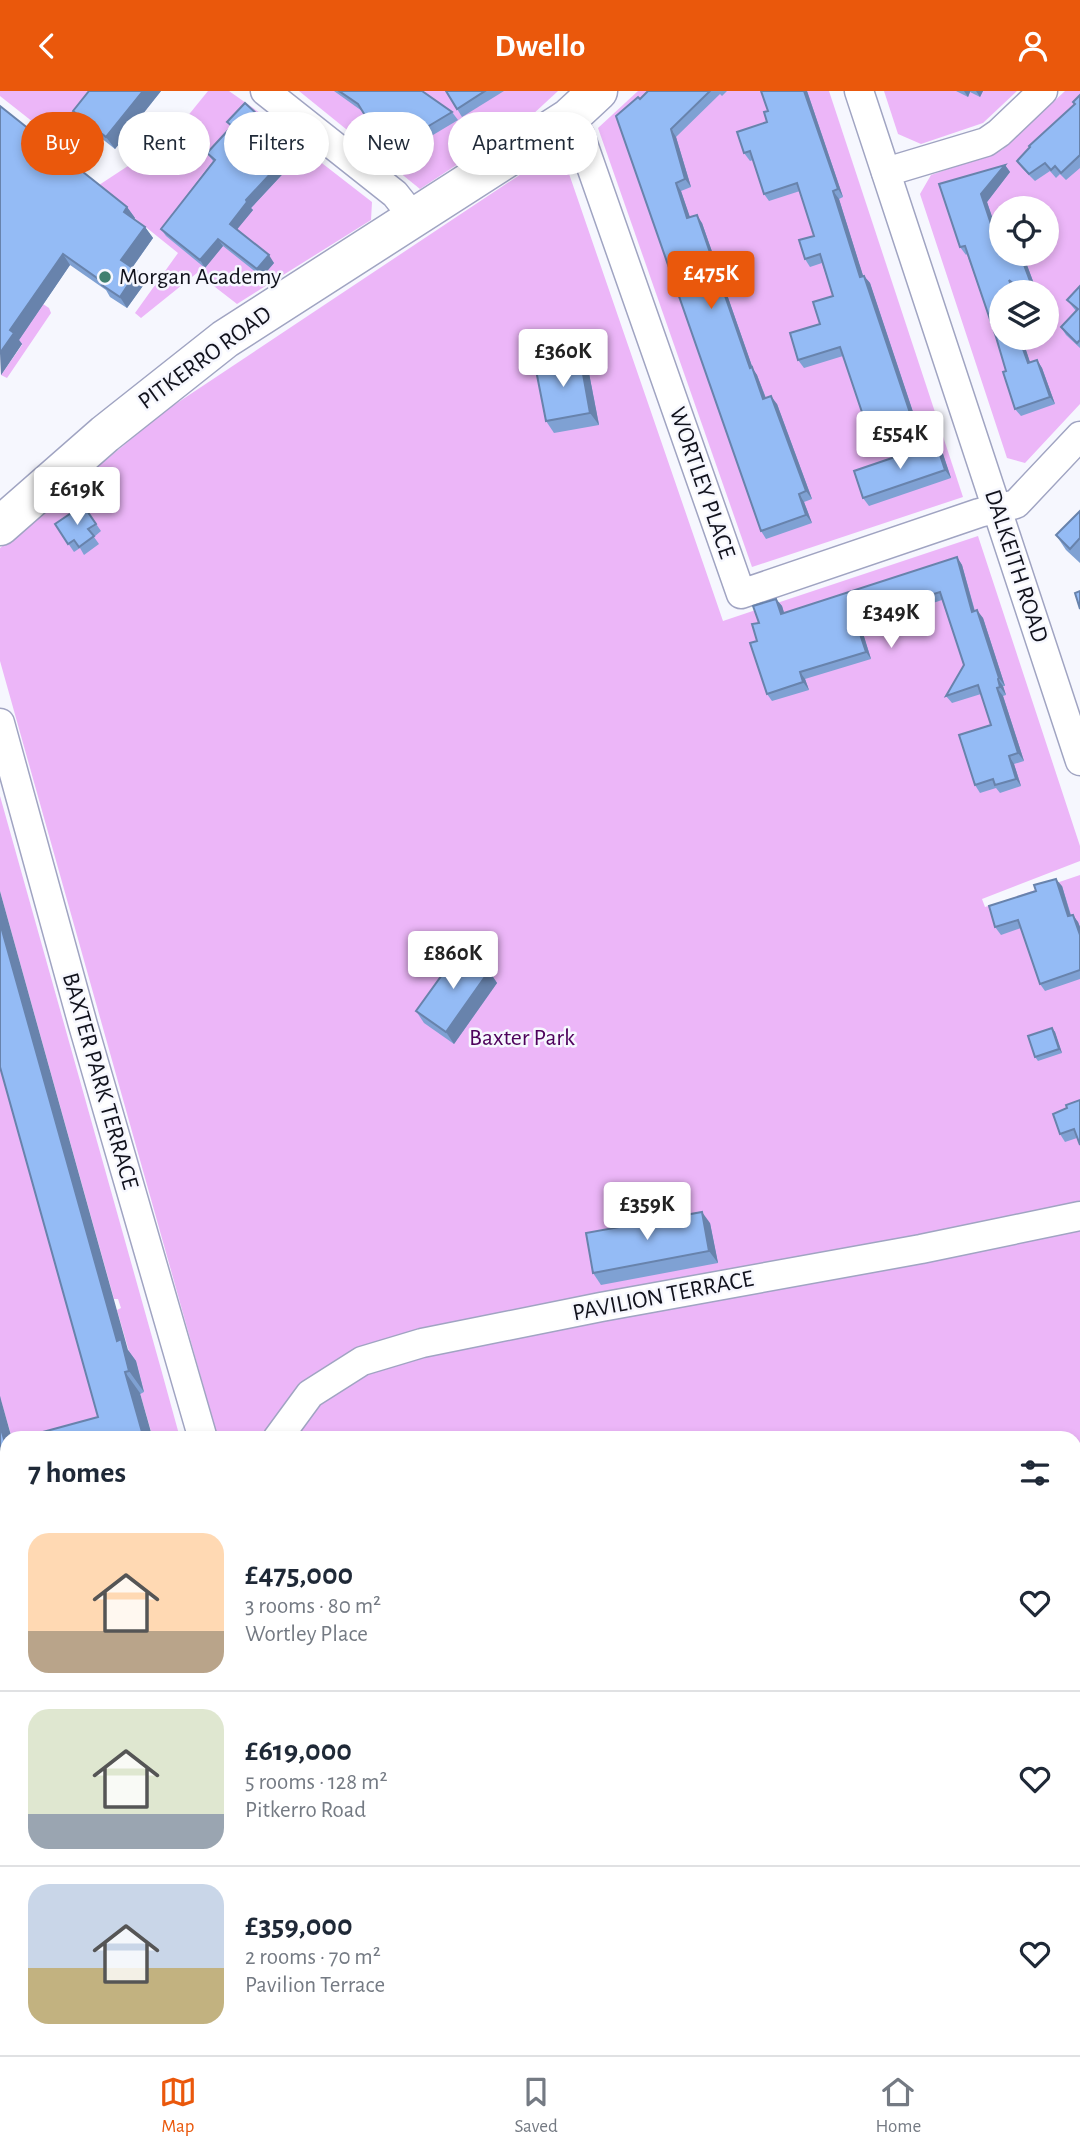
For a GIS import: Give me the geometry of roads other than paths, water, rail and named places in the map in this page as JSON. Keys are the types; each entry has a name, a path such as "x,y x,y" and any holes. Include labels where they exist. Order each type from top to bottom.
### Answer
{"street":[{"path":"265,91 395,194 414,218"},
{"name":"PITKERRO ROAD","path":"575,112 598,91"},
{"name":"DALKEITH ROAD","path":"859,91 1080,761"},
{"path":"887,172 986,142 1044,91"},
{"name":"PITKERRO ROAD","path":"0,526 105,433 225,339 481,175"},
{"name":"WORTLEY PLACE","path":"594,175 741,594 979,513 998,509"},
{"path":"998,509 1016,504 1080,436"},
{"name":"BAXTER PARK TERRACE","path":"0,723 83,1025 201,1431"},
{"name":"PAVILION TERRACE","path":"283,1431 310,1394 362,1361 422,1343 921,1249 1080,1216"}],"place":[{"name":"Morgan Academy","path":"105,277"}],"park label":[{"name":"Baxter Park","path":"522,1038"}]}
